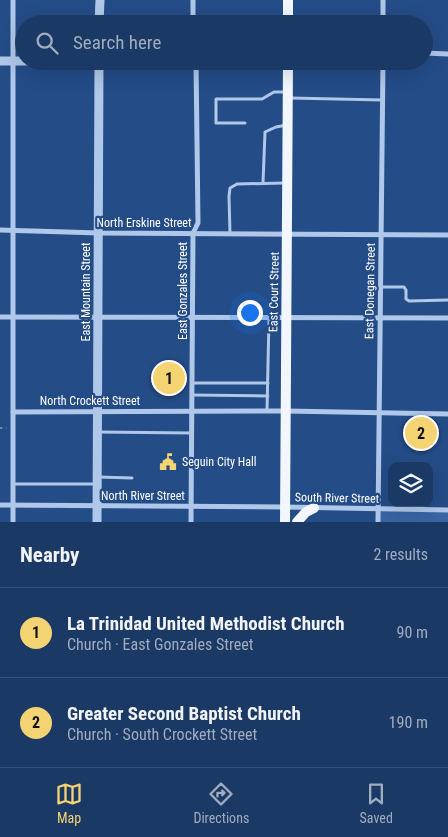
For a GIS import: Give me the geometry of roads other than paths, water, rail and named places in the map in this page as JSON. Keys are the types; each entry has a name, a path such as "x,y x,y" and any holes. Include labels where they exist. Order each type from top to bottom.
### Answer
{"main road":[{"path":"288,0 288,15"},
{"name":"East Court Street","path":"285,522 288,70"},
{"path":"297,522 306,512 314,508"}],"street":[{"path":"13,0 13,522"},
{"path":"100,0 100,15"},
{"path":"193,0 193,15"},
{"path":"383,0 383,15"},
{"path":"433,53 448,54"},
{"path":"0,61 12,61"},
{"name":"East Mountain Street","path":"97,522 99,70"},
{"name":"East Gonzales Street","path":"191,522 193,233 198,223 196,70"},
{"name":"East Donegan Street","path":"378,522 382,70"},
{"name":"North Erskine Street","path":"0,230 287,235 448,234"},
{"path":"0,317 448,318"},
{"name":"North Crockett Street","path":"13,412 286,411 448,414"},
{"name":"North River Street","path":"0,506 285,507"},
{"name":"South River Street","path":"285,507 448,510"}],"lane":[{"path":"245,124 216,123 216,99 262,99 274,92 288,95 382,100"},
{"path":"263,183 265,132 276,127 288,125"},
{"path":"230,234 230,188 237,184 288,182"},
{"path":"380,287 404,288 406,290 406,299 409,301 448,300"},
{"path":"267,412 269,318"},
{"path":"192,383 268,383"},
{"path":"192,395 268,396"},
{"path":"98,432 192,433"},
{"path":"13,484 132,478"}],"place":[{"name":"La Trinidad United Methodist Church","path":"169,378"},
{"name":"Greater Second Baptist Church","path":"421,433"},
{"name":"Seguin City Hall","path":"168,462"}]}
